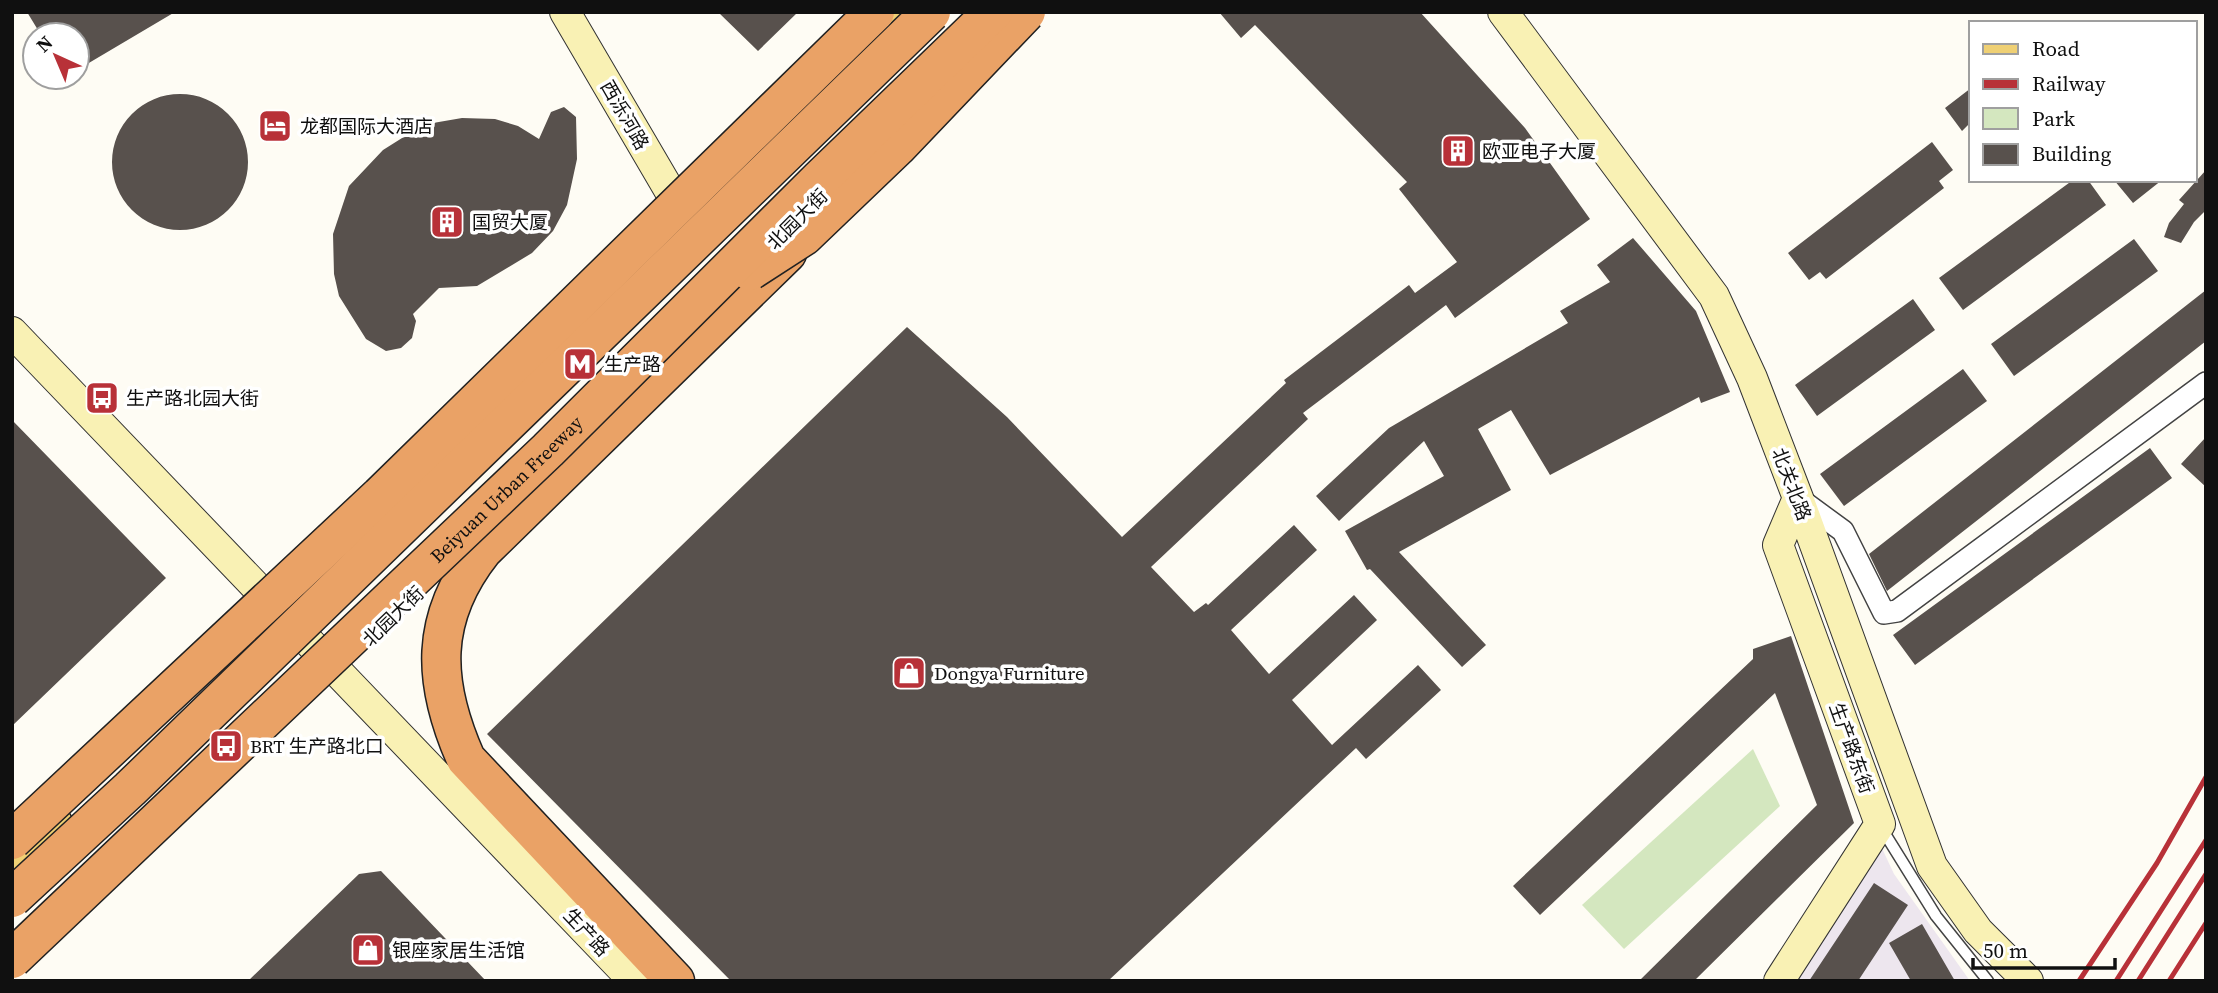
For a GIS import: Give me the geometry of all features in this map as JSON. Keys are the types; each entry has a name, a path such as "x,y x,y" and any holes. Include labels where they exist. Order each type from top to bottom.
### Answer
{"highway":[{"path":"12,840 380,495 875,12"},
{"path":"825,60 901,12"},
{"path":"12,898 130,789 931,12"},
{"path":"897,147 993,12"},
{"name":"Beiyuan Urban Freeway","path":"12,959 627,373 820,179 993,12"},
{"path":"675,981 466,759 442,685 440,658 444,622 464,574 483,550 897,147 1026,12"},
{"path":"582,353 701,181"},
{"path":"627,373 748,272 804,236"}],"main road":[{"path":"12,866 279,609 435,464 604,301 685,217 901,12"},
{"name":"北园大街","path":"12,977 272,737 1006,12"}],"street":[{"name":"西泺河路","path":"565,12 685,217"},
{"name":"北关北路","path":"1503,12 1714,296 1752,378 1798,498 1932,866 1978,931 2028,981"},
{"path":"12,332 279,609"},
{"path":"1798,498 1843,531 1884,613 1897,611 2206,383"},
{"name":"生产路东街","path":"1798,498 1777,545 1880,824"},
{"name":"生产路","path":"279,609 634,981"},
{"path":"1779,981 1880,824"}],"lane":[{"path":"1880,824 1893,851 1936,916 1962,953 1988,981"}],"shaded area":[{"path":"1879,842 1894,874 1970,981 1794,981"}],"green space":[{"path":"1753,749 1780,806 1624,949 1582,905"}],"building":[{"path":"27,12 175,12 91,62 91,21 32,21"},
{"path":"718,12 798,12 758,51"},
{"name":"Dongya Furniture","path":"1219,12 1420,12 1525,128 1590,219 1455,318 1446,305 1303,413 1308,419 1151,567 1194,612 1206,603 1208,605 1294,525 1317,550 1231,630 1269,674 1354,595 1377,620 1292,700 1332,745 1418,665 1441,690 1366,759 1356,748 1108,981 731,981 487,734 907,327 1007,417 1122,537 1286,383 1284,380 1409,285 1415,293 1457,262 1399,189 1407,182 1255,25 1241,38"},
{"path":"1969,90 1969,124 1962,131 1945,108"},
{"path":"180,94 206,99 228,114 243,136 248,162 243,188 228,210 206,225 180,230 154,225 132,210 117,188 112,162 117,136 132,114 154,99"},
{"name":"国贸大厦","path":"564,107 576,117 577,159 567,205 553,231 532,253 477,286 439,288 413,314 416,321 412,338 401,348 386,351 366,339 339,296 334,274 333,234 349,186 383,150 410,133 433,123 462,118 495,119 518,126 539,139 551,112"},
{"path":"1932,142 1953,170 1939,181 1944,188 1826,279 1820,272 1809,280 1788,253"},
{"path":"2206,170 2206,210 2194,222 2181,243 2164,237 2169,223 2184,204 2179,200"},
{"path":"2070,182 2089,182 2106,205 1963,310 1939,278"},
{"path":"2116,182 2159,182 2133,203"},
{"path":"1633,238 1696,311 1730,392 1701,403 1699,397 1550,475 1511,410 1478,429 1511,490 1399,552 1486,645 1462,667 1370,569 1367,570 1345,531 1444,476 1424,441 1339,521 1316,496 1389,428 1568,323 1560,311 1610,282 1597,265"},
{"path":"2134,239 2158,271 2014,376 1991,344"},
{"path":"2206,290 2206,341 1887,591 1869,554"},
{"path":"1913,299 1935,330 1817,416 1795,385"},
{"path":"1963,369 1987,401 1844,506 1820,474"},
{"path":"12,420 166,578 12,726"},
{"path":"2206,437 2206,487 2181,464"},
{"path":"2150,448 2172,478 1915,665 1893,635"},
{"path":"1791,636 1854,823 1694,981 1639,981 1817,805 1775,693 1540,915 1513,886 1753,659 1753,649"},
{"name":"银座家居生活馆","path":"381,871 486,981 248,981 359,874"},
{"path":"1874,883 1908,905 1858,981 1809,981"},
{"path":"1922,924 1955,981 1911,981 1889,943"}],"railway":[{"path":"2079,981 2157,863 2206,777"},
{"path":"2116,981 2206,840"},
{"path":"2138,981 2206,874"},
{"path":"2169,981 2206,923"}],"place":[{"name":"龙都国际大酒店","path":"275,126"},
{"name":"欧亚电子大厦","path":"1458,151"},
{"name":"国贸大厦","path":"447,222"},
{"name":"生产路","path":"580,364"},
{"name":"生产路北园大街","path":"102,398"},
{"name":"Dongya Furniture","path":"909,673"},
{"name":"BRT 生产路北口","path":"226,746"},
{"name":"银座家居生活馆","path":"368,950"}]}
